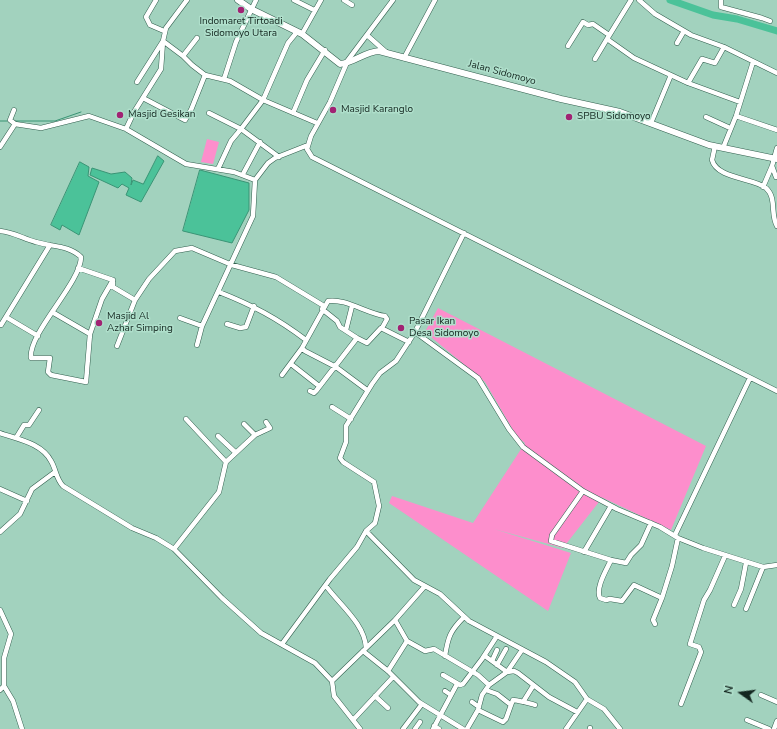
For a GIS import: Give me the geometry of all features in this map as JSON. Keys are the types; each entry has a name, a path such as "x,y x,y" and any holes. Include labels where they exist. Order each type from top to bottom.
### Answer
{"main road":[{"path":"238,0 251,9 299,33 324,50 338,63 347,63"},
{"name":"Jalan Sidomoyo","path":"347,63 369,52 387,53 561,99 620,112 715,146 776,159"}],"street":[{"path":"156,0 146,17 150,25 164,32"},
{"path":"126,129 161,69 162,41 164,32 187,0"},
{"path":"224,79 236,42 256,0"},
{"path":"295,0 314,10"},
{"path":"218,169 231,141 263,100 288,43 299,33 321,0"},
{"path":"344,0 352,4"},
{"path":"392,0 368,36 347,63 332,96 317,123 308,145 308,153 312,157 777,391"},
{"path":"404,58 435,0"},
{"path":"595,59 631,0"},
{"path":"639,0 655,14 691,36 724,47 777,73"},
{"path":"721,0 721,8 762,18 770,22"},
{"path":"568,46 583,22 588,25 593,24 634,58 688,83 740,102"},
{"path":"677,43 684,31"},
{"path":"368,36 387,53"},
{"path":"183,56 197,38"},
{"path":"162,41 183,56 205,75 224,79 239,85 263,100 317,123"},
{"path":"137,82 162,41"},
{"path":"688,83 702,59 714,63 724,47"},
{"path":"293,113 307,80 324,50"},
{"path":"723,148 736,116 754,62"},
{"path":"143,98 185,120 205,75"},
{"path":"651,123 671,75"},
{"path":"14,110 10,120 15,124 41,128 89,116 126,129 182,162 194,166 243,174 255,180"},
{"path":"209,113 241,129 279,157"},
{"path":"736,116 777,130"},
{"path":"706,117 730,128"},
{"path":"0,147 15,124"},
{"path":"243,174 260,142"},
{"path":"197,346 202,326 232,265 255,212 255,180 268,164 279,157 308,145"},
{"path":"715,146 712,160 717,167 732,176 763,187 771,194 773,200 773,212 777,226"},
{"path":"763,187 776,159 777,148"},
{"path":"772,166 776,177"},
{"path":"0,231 66,248 80,255 81,259 78,268 38,336 31,358 50,358 48,372 50,375 85,383 90,334 102,299 113,280"},
{"path":"282,644 357,547 366,531 375,523 378,510 378,498 374,482 343,462 340,458 346,442 345,428 367,390 380,374 396,361 416,332 464,233"},
{"path":"1,325 50,245"},
{"path":"117,346 135,300 149,279 177,250 195,249 232,265 276,277 323,308 337,321 340,327 357,338 367,342 378,329 382,328 387,319 386,317 378,316 352,306 330,300 323,308 302,348 282,376"},
{"path":"78,268 113,280"},
{"path":"113,280 113,287 135,300"},
{"path":"219,292 272,315 306,340"},
{"path":"227,324 240,328 246,326 254,306"},
{"path":"346,330 352,306"},
{"path":"52,312 90,334"},
{"path":"6,317 38,336"},
{"path":"180,318 202,326"},
{"path":"382,328 409,342"},
{"path":"416,332 478,378 509,429 523,447 583,492 651,523 676,537 725,556 763,567 777,565"},
{"path":"310,391 314,393 336,367 357,338"},
{"path":"302,348 336,367 367,390"},
{"path":"291,364 319,386"},
{"path":"655,624 653,620 672,566 676,537 750,378"},
{"path":"332,408 350,418"},
{"path":"16,438 24,425 29,425 39,410"},
{"path":"186,419 226,462"},
{"path":"174,549 219,492 226,462 255,435 270,428 266,422"},
{"path":"244,424 255,435"},
{"path":"0,433 28,442 41,450 50,458 61,484 71,492 132,528 156,538 174,549 261,633 315,663 332,681 334,696 360,729"},
{"path":"218,436 235,452"},
{"path":"0,532 18,516 32,489 55,472"},
{"path":"0,489 26,501"},
{"path":"583,492 551,538 554,542 611,560 627,562 631,555 641,545 651,523"},
{"path":"584,552 611,506"},
{"path":"366,531 410,576 440,594 464,617 546,662 575,682 587,700 604,709 620,729"},
{"path":"681,704 701,652 699,647 690,642 704,600 725,556"},
{"path":"611,560 598,594 600,598 622,601 634,585 662,598"},
{"path":"734,605 741,589 746,563"},
{"path":"746,609 763,567"},
{"path":"326,586 360,629 365,639 365,649 422,704 463,729"},
{"path":"332,681 395,620 425,586"},
{"path":"0,610 11,634 4,658 4,686 13,701 22,729"},
{"path":"445,656 447,640 450,632 464,617"},
{"path":"395,620 407,641 425,651 432,648 471,672 488,688 511,705"},
{"path":"443,675 457,684 463,684 485,656 497,636"},
{"path":"388,671 407,641"},
{"path":"493,664 506,649"},
{"path":"493,664 497,650"},
{"path":"467,729 479,709 482,695 506,672 522,650"},
{"path":"485,656 493,664 506,672 514,671 549,697 577,712"},
{"path":"353,720 393,677"},
{"path":"439,729 433,728 457,684"},
{"path":"0,690 4,686"},
{"path":"523,702 533,686"},
{"path":"444,691 451,695"},
{"path":"760,695 777,702"},
{"path":"375,696 388,708"},
{"path":"472,702 479,709 504,722 514,700 536,705"},
{"path":"566,729 587,700"},
{"path":"403,729 422,704"},
{"path":"747,720 769,729"},
{"path":"774,729 777,721"},
{"path":"415,729 420,722"}],"shaded area":[{"path":"207,139 219,142 213,164 201,162"},
{"path":"158,156 164,161 141,202 126,195 129,188 122,184 118,188 90,175 92,168 111,174 125,172 132,178 131,185 133,180 143,184"},
{"path":"80,162 89,167 88,176 99,182 79,235 62,225 60,230 51,225"},
{"path":"200,170 249,183 249,210 232,243 183,231"},
{"path":"438,308 706,446 671,530 601,497 602,498 563,548 494,529 571,553 548,611 389,503 392,496 473,523 525,443 517,437 485,382 425,332"}],"waterway":[{"path":"670,0 713,15 737,19 777,31"},
{"path":"15,121 55,121 81,112"},
{"path":"0,121 7,121"}],"place":[{"name":"Indomaret Tirtoadi Sidomoyo Utara","path":"241,10"},
{"name":"Masjid Karanglo","path":"333,110"},
{"name":"Masjid Gesikan","path":"120,115"},
{"name":"SPBU Sidomoyo","path":"569,117"},
{"name":"Masjid Al Azhar Simping","path":"99,323"},
{"name":"Pasar Ikan Desa Sidomoyo","path":"401,328"}]}
